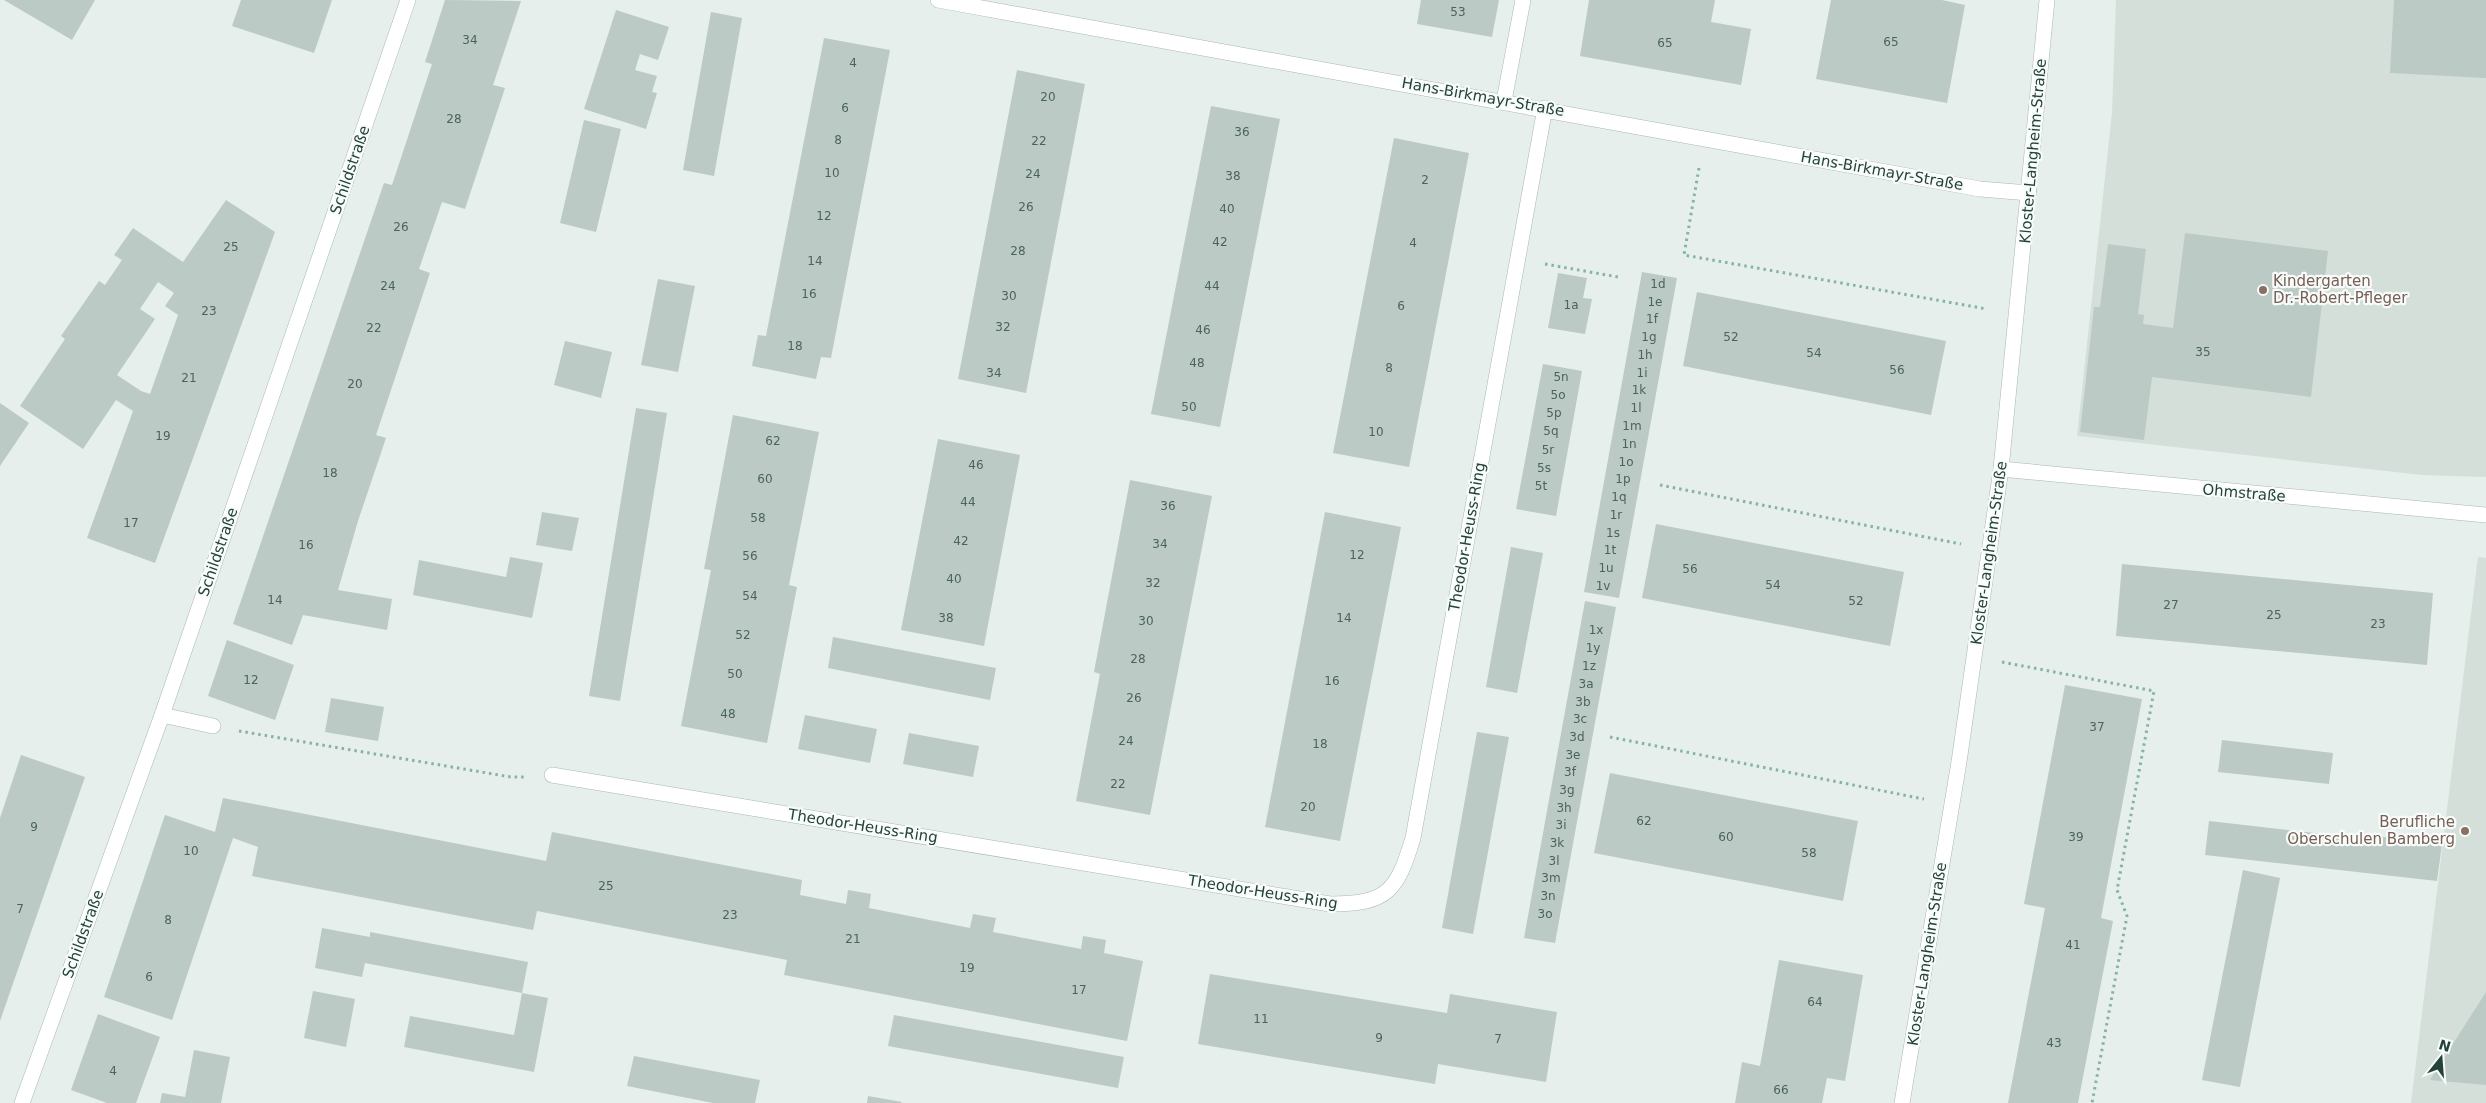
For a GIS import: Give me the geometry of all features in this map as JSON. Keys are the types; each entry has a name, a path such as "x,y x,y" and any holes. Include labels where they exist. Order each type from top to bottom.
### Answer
{"street":[{"name":"Schildstraße","path":"22,1103 162,715 408,0"},
{"name":"Hans-Birkmayr-Straße","path":"938,0 1545,108 1980,189 2029,193"},
{"path":"1504,101 1523,0"},
{"name":"Kloster-Langheim-Straße","path":"1902,1103 1952,804 2001,469 2047,0"},
{"name":"Theodor-Heuss-Ring","path":"552,775 1330,904 1358,904 1377,899 1395,884 1405,864 1413,838 1545,108"},
{"name":"Ohmstraße","path":"2001,469 2486,515"},
{"path":"162,715 213,726"}],"path":[{"path":"1704,138 1684,255 2017,315"},
{"path":"1542,263 1618,277"},
{"path":"1660,485 1990,549"},
{"path":"1974,657 2154,691 2117,890 2127,916 2092,1103"},
{"path":"213,726 512,777"},
{"path":"1610,737 1952,804"}],"shaded area":[{"name":"Kindergarten Dr.-Robert-Pfleger","path":"2116,0 2486,0 2486,477 2422,475 2077,436 2112,113"},
{"name":"Berufliche Oberschulen Bamberg","path":"2478,557 2486,558 2486,1103 2411,1103"}],"building":[{"path":"4,0 95,0 72,40"},
{"path":"241,0 332,0 314,53 232,26"},
{"path":"445,0 521,1 493,85 505,88 465,209 442,202 419,269 430,273 376,435 386,438 358,521 338,590 392,599 387,630 303,615 292,645 233,624 384,183 392,185 432,64 425,62"},
{"path":"1421,0 1499,0 1492,37 1417,24"},
{"path":"1589,0 1715,0 1711,22 1751,29 1741,85 1580,56"},
{"path":"1831,0 1942,0 1965,5 1947,103 1816,79"},
{"path":"2394,0 2486,0 2486,78 2390,73"},
{"path":"616,10 669,27 658,60 640,54 635,70 657,76 652,92 657,93 646,129 584,109"},
{"path":"711,12 742,18 714,176 683,170"},
{"path":"824,38 890,50 831,358 821,357 816,379 752,366 758,335 766,336"},
{"path":"1017,70 1085,84 1026,393 958,379"},
{"path":"1211,106 1280,119 1220,427 1151,414"},
{"path":"584,120 621,129 596,232 560,223"},
{"path":"1394,138 1469,153 1409,467 1333,453"},
{"path":"226,200 275,232 155,563 87,538 133,411 116,400 83,449 20,406 65,339 61,336 99,281 105,285 122,260 114,255 133,228 183,262","holes":["158,282 174,293 165,306 178,315 150,394 141,391 117,375 155,319 140,309"]},
{"path":"2185,233 2328,251 2311,397 2152,377 2144,440 2080,432 2094,307 2100,307 2108,244 2146,249 2138,314 2144,315 2143,324 2173,328"},
{"path":"1642,272 1677,278 1619,598 1584,592"},
{"path":"1558,273 1587,278 1583,298 1592,299 1585,334 1548,328"},
{"path":"658,279 695,286 678,372 641,365"},
{"path":"1697,292 1946,341 1931,415 1683,366"},
{"path":"565,341 612,352 601,398 554,385"},
{"path":"1543,364 1582,371 1556,516 1516,509"},
{"path":"0,403 29,423 0,466"},
{"path":"636,408 667,413 620,701 589,696"},
{"path":"733,415 819,432 789,585 797,587 767,743 681,726 711,570 704,569"},
{"path":"938,439 1020,455 984,646 901,630"},
{"path":"1130,480 1212,496 1150,815 1076,801 1100,674 1094,672"},
{"path":"542,512 579,518 572,551 536,545"},
{"path":"1325,512 1401,527 1340,841 1265,827"},
{"path":"1656,524 1904,572 1890,646 1642,598"},
{"path":"1511,547 1543,553 1517,693 1486,687"},
{"path":"510,557 543,563 532,618 413,595 419,560 506,577"},
{"path":"2122,564 2433,593 2427,665 2116,636"},
{"path":"1585,601 1616,607 1555,943 1524,938"},
{"path":"833,637 996,668 990,700 828,668"},
{"path":"227,640 294,665 275,720 208,696"},
{"path":"2065,685 2142,699 2101,918 2113,921 2078,1103 2008,1103 2045,908 2024,904"},
{"path":"331,698 384,707 378,741 325,732"},
{"path":"805,715 877,729 870,763 798,749"},
{"path":"1477,732 1509,737 1473,934 1442,928"},
{"path":"909,733 979,746 973,777 903,764"},
{"path":"2222,740 2333,753 2329,784 2218,772"},
{"path":"21,755 85,777 0,1021 0,818"},
{"path":"1610,773 1858,821 1843,901 1594,853"},
{"path":"223,798 546,861 552,832 802,880 800,895 846,904 848,890 871,894 869,908 970,928 973,914 996,918 993,932 1081,949 1083,936 1106,940 1104,953 1143,961 1127,1041 784,975 787,960 537,911 533,930 252,876 258,847 233,838 172,1020 104,997 165,815 215,832"},
{"path":"2209,821 2368,839 2368,835 2442,844 2437,881 2205,855"},
{"path":"2243,870 2280,878 2240,1087 2202,1080"},
{"path":"322,928 370,937 370,932 528,962 522,993 365,963 362,977 315,968"},
{"path":"1779,960 1863,975 1845,1081 1827,1078 1822,1103 1735,1103 1742,1062 1760,1066"},
{"path":"1210,974 1447,1013 1450,994 1557,1012 1546,1082 1438,1064 1435,1084 1198,1044"},
{"path":"313,991 355,999 346,1047 304,1038"},
{"path":"2486,992 2486,1085 2430,1080"},
{"path":"522,993 548,998 534,1072 404,1047 410,1016 514,1035"},
{"path":"98,1014 160,1037 136,1103 107,1103 71,1090"},
{"path":"894,1015 1124,1057 1118,1088 888,1046"},
{"path":"194,1050 230,1057 221,1103 160,1103 162,1093 185,1097"},
{"path":"634,1056 760,1080 755,1103 713,1103 627,1086"},
{"path":"868,1096 902,1102 867,1103"}],"place":[{"name":"Kindergarten Dr.-Robert-Pfleger","path":"2263,290"},
{"name":"Berufliche Oberschulen Bamberg","path":"2465,831"}]}
